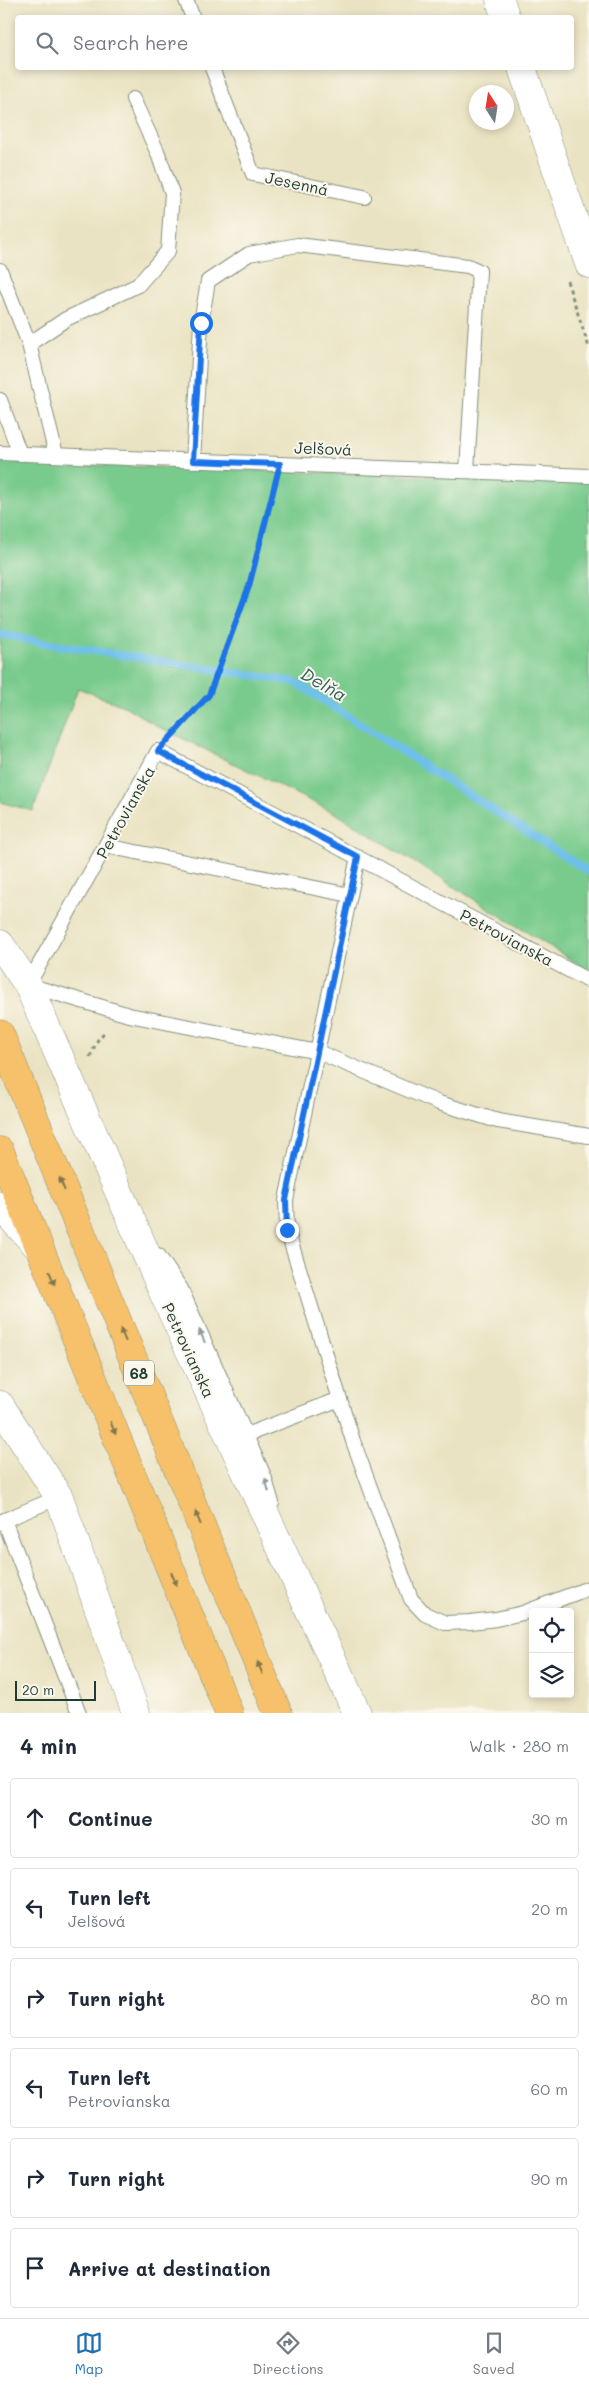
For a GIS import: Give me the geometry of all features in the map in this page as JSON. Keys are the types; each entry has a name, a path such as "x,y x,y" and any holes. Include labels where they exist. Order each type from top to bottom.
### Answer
{"main road":[{"name":"68","path":"0,1034 278,1713"},
{"path":"0,1152 229,1713"}],"street":[{"path":"500,0 505,15"},
{"path":"523,70 589,264"},
{"name":"Petrovianska","path":"0,944 28,985 126,1207 357,1713"},
{"path":"0,1206 40,1250"},
{"path":"0,1405 59,1497 136,1713"}],"lane":[{"path":"186,0 192,15"},
{"name":"Jesenná","path":"213,70 253,174 364,197"},
{"path":"29,344 66,319 138,285 168,251 172,193 157,151 133,99"},
{"path":"193,461 201,323 208,282 249,254 298,245 468,266 479,271 466,471"},
{"path":"0,270 29,344 56,455"},
{"path":"0,400 20,454"},
{"name":"Jelšová","path":"0,453 589,476"},
{"name":"Petrovianska","path":"28,985 158,751 589,981"},
{"path":"106,846 350,895"},
{"path":"358,857 286,1200 285,1214 287,1230 340,1399 412,1599 425,1614 444,1622 496,1620 523,1613 589,1588"},
{"path":"28,985 129,1015 318,1052 439,1103 498,1121 589,1136"},
{"path":"126,1207 181,1289 264,1476 289,1566"},
{"path":"246,1435 340,1399"},
{"path":"59,1497 2,1521 79,1713"}],"path":[{"path":"158,751 209,695 249,586 280,464"}],"green space":[{"path":"0,462 589,482 589,971 337,814 157,726 126,707 78,688 33,811 0,802"}],"waterway":[{"name":"Delňa","path":"0,634 43,643 295,682 589,872"}],"route":[{"path":"201,323 193,461 280,464 249,586 209,695 158,751 358,857 286,1200 287,1230"}]}
